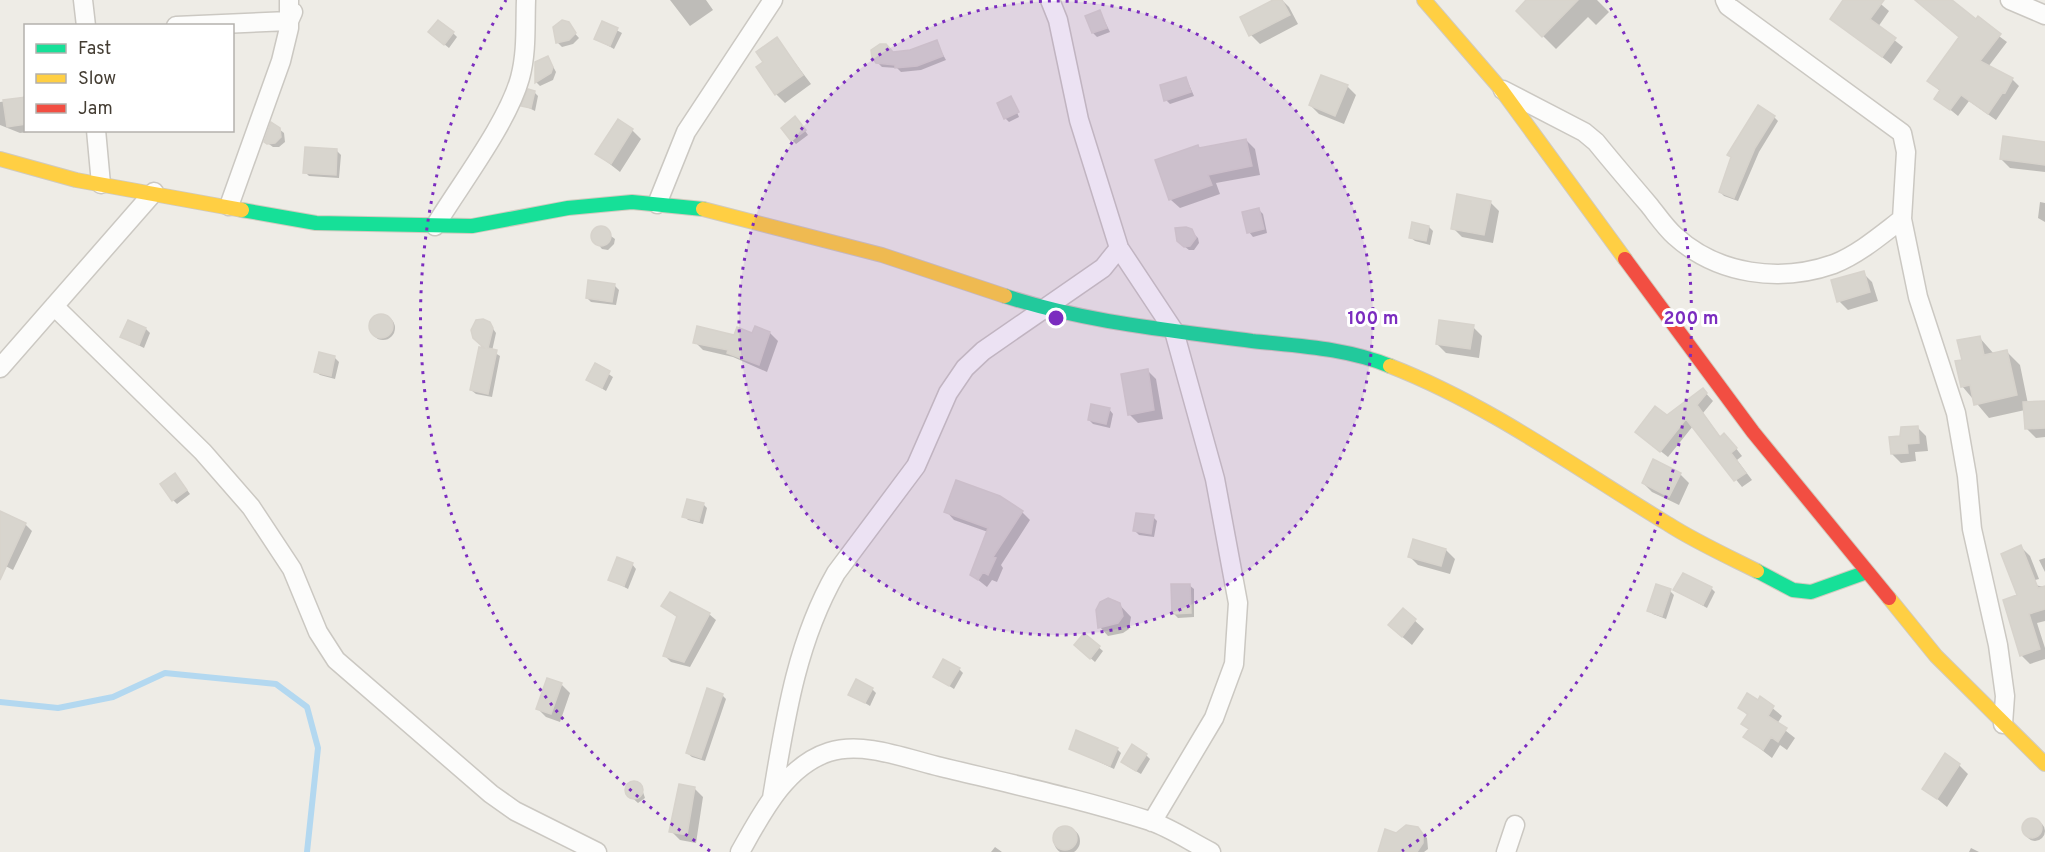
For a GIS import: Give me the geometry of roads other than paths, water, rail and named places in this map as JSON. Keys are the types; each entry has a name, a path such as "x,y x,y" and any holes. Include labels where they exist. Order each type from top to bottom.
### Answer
{"street":[{"path":"83,0 86,24"},
{"path":"229,206 281,61 289,21 290,0"},
{"path":"289,21 300,0"},
{"path":"435,226 506,113 520,79 526,27 526,0"},
{"path":"657,204 686,132 773,0"},
{"path":"1050,0 1058,20 1079,120 1119,248 1174,331 1215,479 1238,603 1234,664 1214,718 1152,822"},
{"path":"1424,0 1500,88 1753,432 1936,656 2045,764"},
{"path":"1725,0 1728,6 1902,133 1906,152 1902,219 1918,297 1956,413 1967,476 1972,530 1998,645 2005,696 2003,724"},
{"path":"2010,0 2045,15"},
{"path":"221,24 289,21"},
{"path":"1500,88 1584,132 1596,142 1674,235 1692,249 1737,270 1755,274 1797,272 1833,264 1858,252 1902,219"},
{"path":"96,132 101,184"},
{"path":"0,159 101,184 316,223 472,226 568,208 632,202 689,206 743,216 882,255 1046,309 1174,331 1287,343 1361,354 1422,378 1541,444 1670,526 1793,590 1811,592 1867,572"},
{"path":"0,368 154,192"},
{"path":"772,798 793,679 825,591 916,466 948,393 965,368 983,351 1104,268 1119,248"},
{"path":"54,306 203,452 251,507 291,569 318,632 336,660 492,794 515,811 597,852"},
{"path":"740,852 772,798 790,778 813,759 831,751 857,749 891,754 1017,784 1152,822 1211,852"},
{"path":"1506,852 1515,825"}],"waterway":[{"path":"0,702 58,708 113,697 165,673 276,684 307,707 318,748 307,852"}]}
